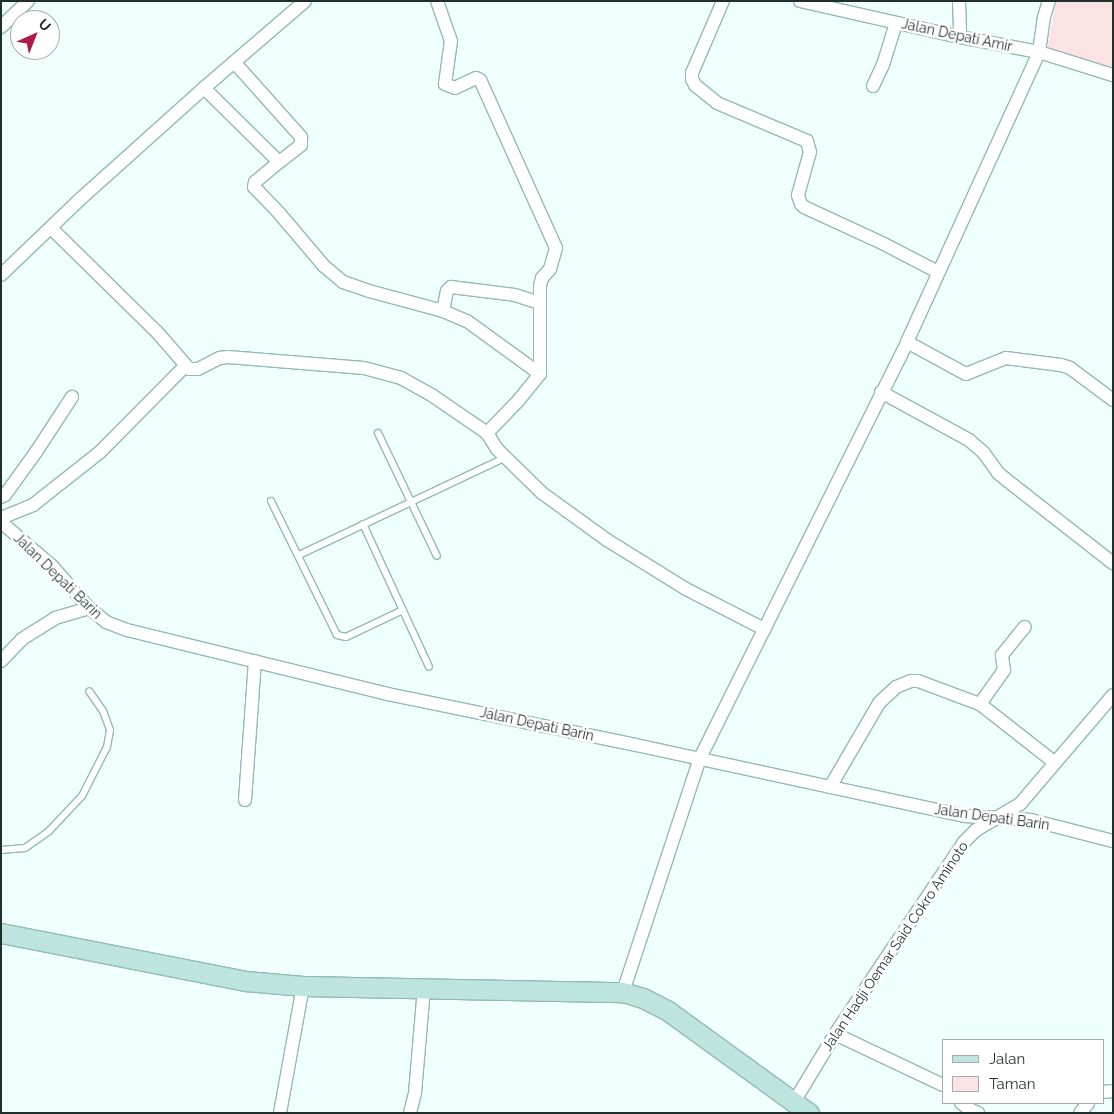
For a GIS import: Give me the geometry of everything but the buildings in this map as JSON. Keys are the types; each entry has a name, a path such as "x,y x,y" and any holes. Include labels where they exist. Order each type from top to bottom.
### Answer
{"main road":[{"path":"1,933 246,981 303,986 623,992 642,998 668,1011 801,1107"}],"street":[{"path":"1,27 28,1"},
{"path":"1,275 204,88 305,1"},
{"path":"437,1 452,40 446,84 452,88 476,78 480,80 556,248 550,269 540,282 540,374 518,401 487,433"},
{"path":"723,1 692,72 692,79 695,85 717,104 807,141 810,152 798,195 804,207 884,244 938,272"},
{"name":"Jalan Depati Amir","path":"800,1 960,37 1039,52 1113,75"},
{"path":"959,1 960,37"},
{"path":"623,992 700,758 907,342 1039,52 1049,1"},
{"path":"873,86 883,65 896,23"},
{"path":"234,62 301,137 301,146 255,182 254,187 280,212 334,275 356,287 443,310 466,321 540,374"},
{"path":"204,88 279,162"},
{"path":"51,228 157,332 184,366 189,369 198,370 220,358 239,357 364,368 401,378 433,396 487,433 497,449 542,493 607,540 686,589 764,629"},
{"path":"443,310 446,291 451,287 516,295 539,303"},
{"path":"907,342 966,374 1006,358 1061,364 1070,368 1113,400"},
{"path":"72,397 3,496 3,519 33,505 100,452 184,366"},
{"path":"881,392 969,440 983,452 998,473 1013,486 1113,563"},
{"name":"Jalan Depati Barin","path":"3,519 52,566 89,608 106,622 127,630 388,694 700,758 965,816 1031,820 1113,841"},
{"path":"1,661 22,639 55,618 89,608"},
{"path":"980,704 1004,670 1002,655 1025,626"},
{"path":"246,800 255,661"},
{"path":"830,787 879,703 896,687 905,682 918,681 980,704 1054,762"},
{"name":"Jalan Hadji Oemar Said Cokro Aminoto","path":"801,1107 835,1034 964,842 976,830 1020,804 1113,695"},
{"path":"280,1113 303,986"},
{"path":"410,1113 414,1093 424,988"},
{"path":"835,1034 942,1085"},
{"path":"962,1104 978,1113"}],"lane":[{"path":"378,434 437,556"},
{"path":"299,555 506,457"},
{"path":"271,501 299,555 332,629 339,636 346,637 403,610"},
{"path":"363,524 430,667"},
{"path":"1,850 18,850 32,844 49,831 82,796 107,747 110,730 103,711 89,691"}],"green space":[{"path":"1056,1 1113,1 1113,75 1046,55"}]}
